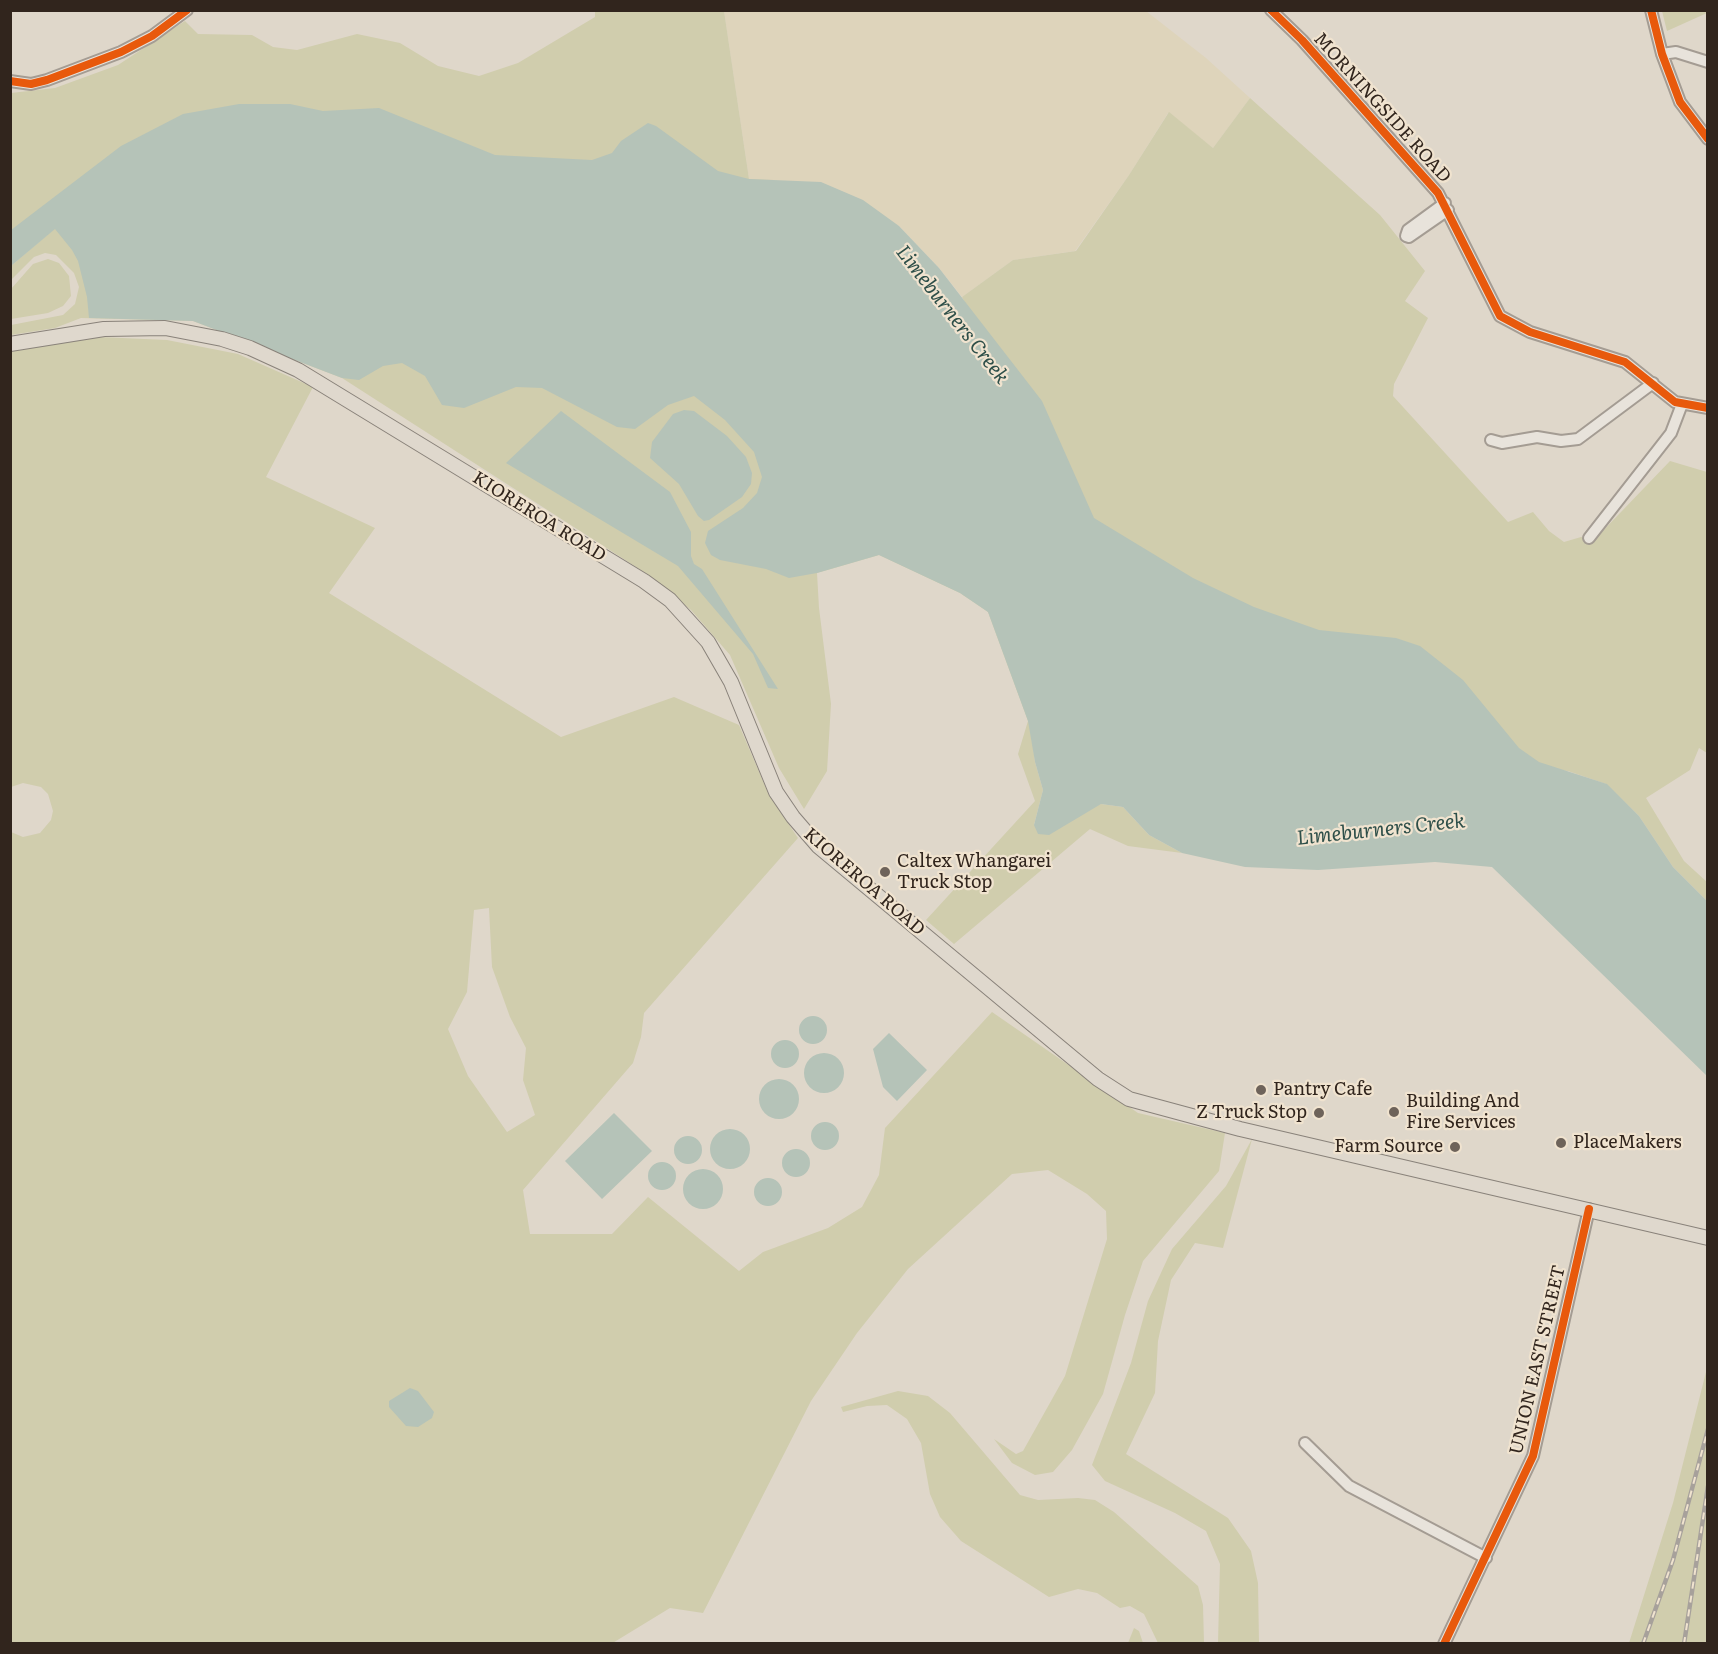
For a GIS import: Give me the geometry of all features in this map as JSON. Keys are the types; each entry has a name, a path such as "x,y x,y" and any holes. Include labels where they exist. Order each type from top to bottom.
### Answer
{"main road":[{"name":"KIOREROA ROAD","path":"10,344 104,329 144,328 197,333 250,348 298,370 644,581 670,600 708,642 731,682 776,792 812,840 1112,1090 1146,1105 1707,1238"}],"street":[{"path":"10,81 31,84 47,80 121,52 152,36 187,10"},
{"name":"MORNINGSIDE ROAD","path":"1271,10 1309,48 1447,206 1500,316 1530,332 1625,362 1669,398 1682,404 1707,408"},
{"path":"1651,10 1662,54 1680,102 1707,139"},
{"path":"1662,54 1676,52 1707,62"},
{"path":"1491,440 1502,443 1537,437 1561,441 1578,440 1653,383"},
{"path":"1589,538 1671,433 1682,404"},
{"name":"UNION EAST STREET","path":"1444,1644 1533,1456 1589,1209"},
{"path":"1305,1443 1349,1486 1486,1558"}],"shaded area":[{"path":"595,11 724,11 749,179 774,180 261,231 23,223 11,230 11,93 55,88 118,65 185,21 198,34 252,35 273,47 297,50 357,34 400,43 438,66 479,76 518,63 595,17"},
{"path":"724,11 1146,11 1206,58 1250,98 1213,148 1168,113 1129,175 1075,251 1013,260 962,297 939,268 899,226 749,179"},
{"path":"1662,11 1707,11 1707,13 1667,31"},
{"path":"1250,98 1380,215 1425,271 1405,301 1428,318 1394,384 1393,396 1508,522 1533,512 1549,531 1564,542 1581,537 1596,538 1670,461 1707,472 1707,753 1699,748 1690,770 1646,798 1684,861 1707,882 1707,901 1673,867 1639,816 1606,784 1568,771 1191,742 962,297 1013,260 1076,251 1169,112 1213,148"},
{"path":"55,228 993,424 1035,762 1043,790 1034,825 1101,804 1123,807 1149,835 1182,853 1128,846 1090,829 954,944 926,920 1035,801 1018,754 1028,721 988,612 960,593 879,555 817,573 831,704 827,771 804,809 779,768 730,655 691,610 650,576 342,378 193,321 81,318 55,328 11,335 11,325 63,315 75,304 79,287 74,273 56,255 45,253 34,257 11,280 11,266"},
{"path":"48,259 59,263 69,276 71,296 63,306 48,313 11,319 11,289 33,264"},
{"path":"99,337 167,340 238,354 313,387 266,477 375,528 329,593 561,737 674,697 739,725 769,795 798,838 644,1013 641,1037 633,1063 523,1190 530,1234 612,1234 648,1197 739,1271 763,1252 828,1228 862,1207 879,1175 885,1128 992,1012 1138,1113 1225,1133 1219,1171 1143,1261 1103,1394 1072,1450 1053,1472 1035,1475 1012,1463 994,1439 1016,1454 1023,1451 1065,1376 1107,1239 1106,1211 1087,1194 1048,1170 1012,1174 908,1269 857,1333 811,1401 703,1613 670,1608 611,1644 11,1643 11,832 23,837 40,833 51,820 53,811 48,794 41,787 23,783 11,787 10,350","holes":["489,908 492,967 510,1017 526,1048 523,1080 535,1115 507,1132 468,1076 448,1029 467,992 474,910"]},
{"path":"1252,1139 1223,1248 1195,1243 1171,1280 1158,1341 1155,1393 1126,1454 1228,1518 1251,1551 1258,1583 1259,1643 1218,1643 1220,1564 1206,1531 1175,1513 1105,1481 1092,1465 1131,1363 1148,1301 1172,1249 1226,1186"},
{"path":"1707,1368 1707,1643 1629,1643 1673,1503"},
{"path":"898,1391 928,1396 950,1413 1020,1495 1038,1500 1078,1498 1095,1500 1114,1512 1198,1586 1203,1605 1204,1643 1158,1643 1144,1614 1130,1606 1120,1608 1097,1593 1078,1589 1049,1597 961,1541 940,1517 930,1494 921,1443 907,1419 887,1405 867,1406 843,1412 841,1407"},
{"path":"1134,1628 1139,1631 1143,1643 1128,1643"}],"water":[{"name":"Limeburners Creek","path":"239,104 290,104 323,111 379,108 495,155 592,160 612,153 621,141 648,123 656,126 718,171 749,179 821,182 863,200 899,226 939,268 1042,401 1094,518 1193,578 1254,607 1319,630 1396,638 1420,646 1463,680 1519,748 1539,762 1607,784 1639,816 1673,867 1707,901 1707,1076 1492,867 1435,862 1318,870 1245,867 1182,853 1149,835 1123,807 1101,804 1049,835 1038,834 1034,825 1043,790 1035,762 1028,721 988,612 960,593 879,555 817,573 789,578 766,569 720,560 711,555 705,543 708,531 743,508 757,493 762,477 754,452 725,420 694,396 668,405 635,429 617,427 542,388 516,387 464,408 442,405 425,376 402,363 383,366 359,380 342,378 193,321 89,318 87,297 78,261 55,229 11,266 11,230 121,146 183,114"},
{"path":"684,410 694,411 727,436 746,457 752,473 751,484 742,497 709,520 704,521 698,516 679,484 650,458 652,442 673,414"},
{"path":"561,411 670,492 691,532 691,556 694,564 702,569 778,689 768,688 753,654 678,566 506,463"},
{"path":"813,1016 823,1020 827,1030 823,1040 813,1044 803,1040 799,1030 803,1020"},
{"path":"889,1033 927,1070 897,1101 883,1087 873,1049"},
{"path":"785,1040 795,1044 799,1054 795,1064 785,1068 775,1064 771,1054 775,1044"},
{"path":"824,1053 838,1059 844,1073 838,1087 824,1093 810,1087 804,1073 810,1059"},
{"path":"779,1079 793,1085 799,1099 793,1113 779,1119 765,1113 759,1099 765,1085"},
{"path":"614,1113 652,1151 602,1199 565,1161"},
{"path":"825,1122 835,1126 839,1136 835,1146 825,1150 815,1146 811,1136 815,1126"},
{"path":"730,1129 744,1135 750,1149 744,1163 730,1169 716,1163 710,1149 716,1135"},
{"path":"688,1136 698,1140 702,1150 698,1160 688,1164 678,1160 674,1150 678,1140"},
{"path":"796,1149 806,1153 810,1163 806,1173 796,1177 786,1173 782,1163 786,1153"},
{"path":"662,1162 672,1166 676,1176 672,1186 662,1190 652,1186 648,1176 652,1166"},
{"path":"703,1169 717,1175 723,1189 717,1203 703,1209 689,1203 683,1189 689,1175"},
{"path":"768,1178 778,1182 782,1192 778,1202 768,1206 758,1202 754,1192 758,1182"},
{"path":"410,1388 418,1391 434,1412 432,1418 418,1427 406,1426 389,1407 389,1401"}],"railway":[{"path":"1643,1644 1673,1560 1708,1429"},
{"path":"1684,1644 1708,1486"}],"cycle path":[{"path":"10,81 31,84 47,80 121,52 152,36 187,10"},
{"path":"1271,10 1302,40 1438,193 1500,316 1530,332 1625,362 1675,402 1708,408"},
{"path":"1651,10 1662,54 1680,102 1708,139"},
{"path":"1444,1644 1533,1456 1589,1209"}],"place":[{"name":"Caltex Whangarei Truck Stop","path":"885,872"},
{"name":"Pantry Cafe","path":"1261,1090"},
{"name":"Building And Fire Services","path":"1394,1112"},
{"name":"Z Truck Stop","path":"1319,1113"},
{"name":"PlaceMakers","path":"1561,1143"},
{"name":"Farm Source","path":"1455,1147"}]}
